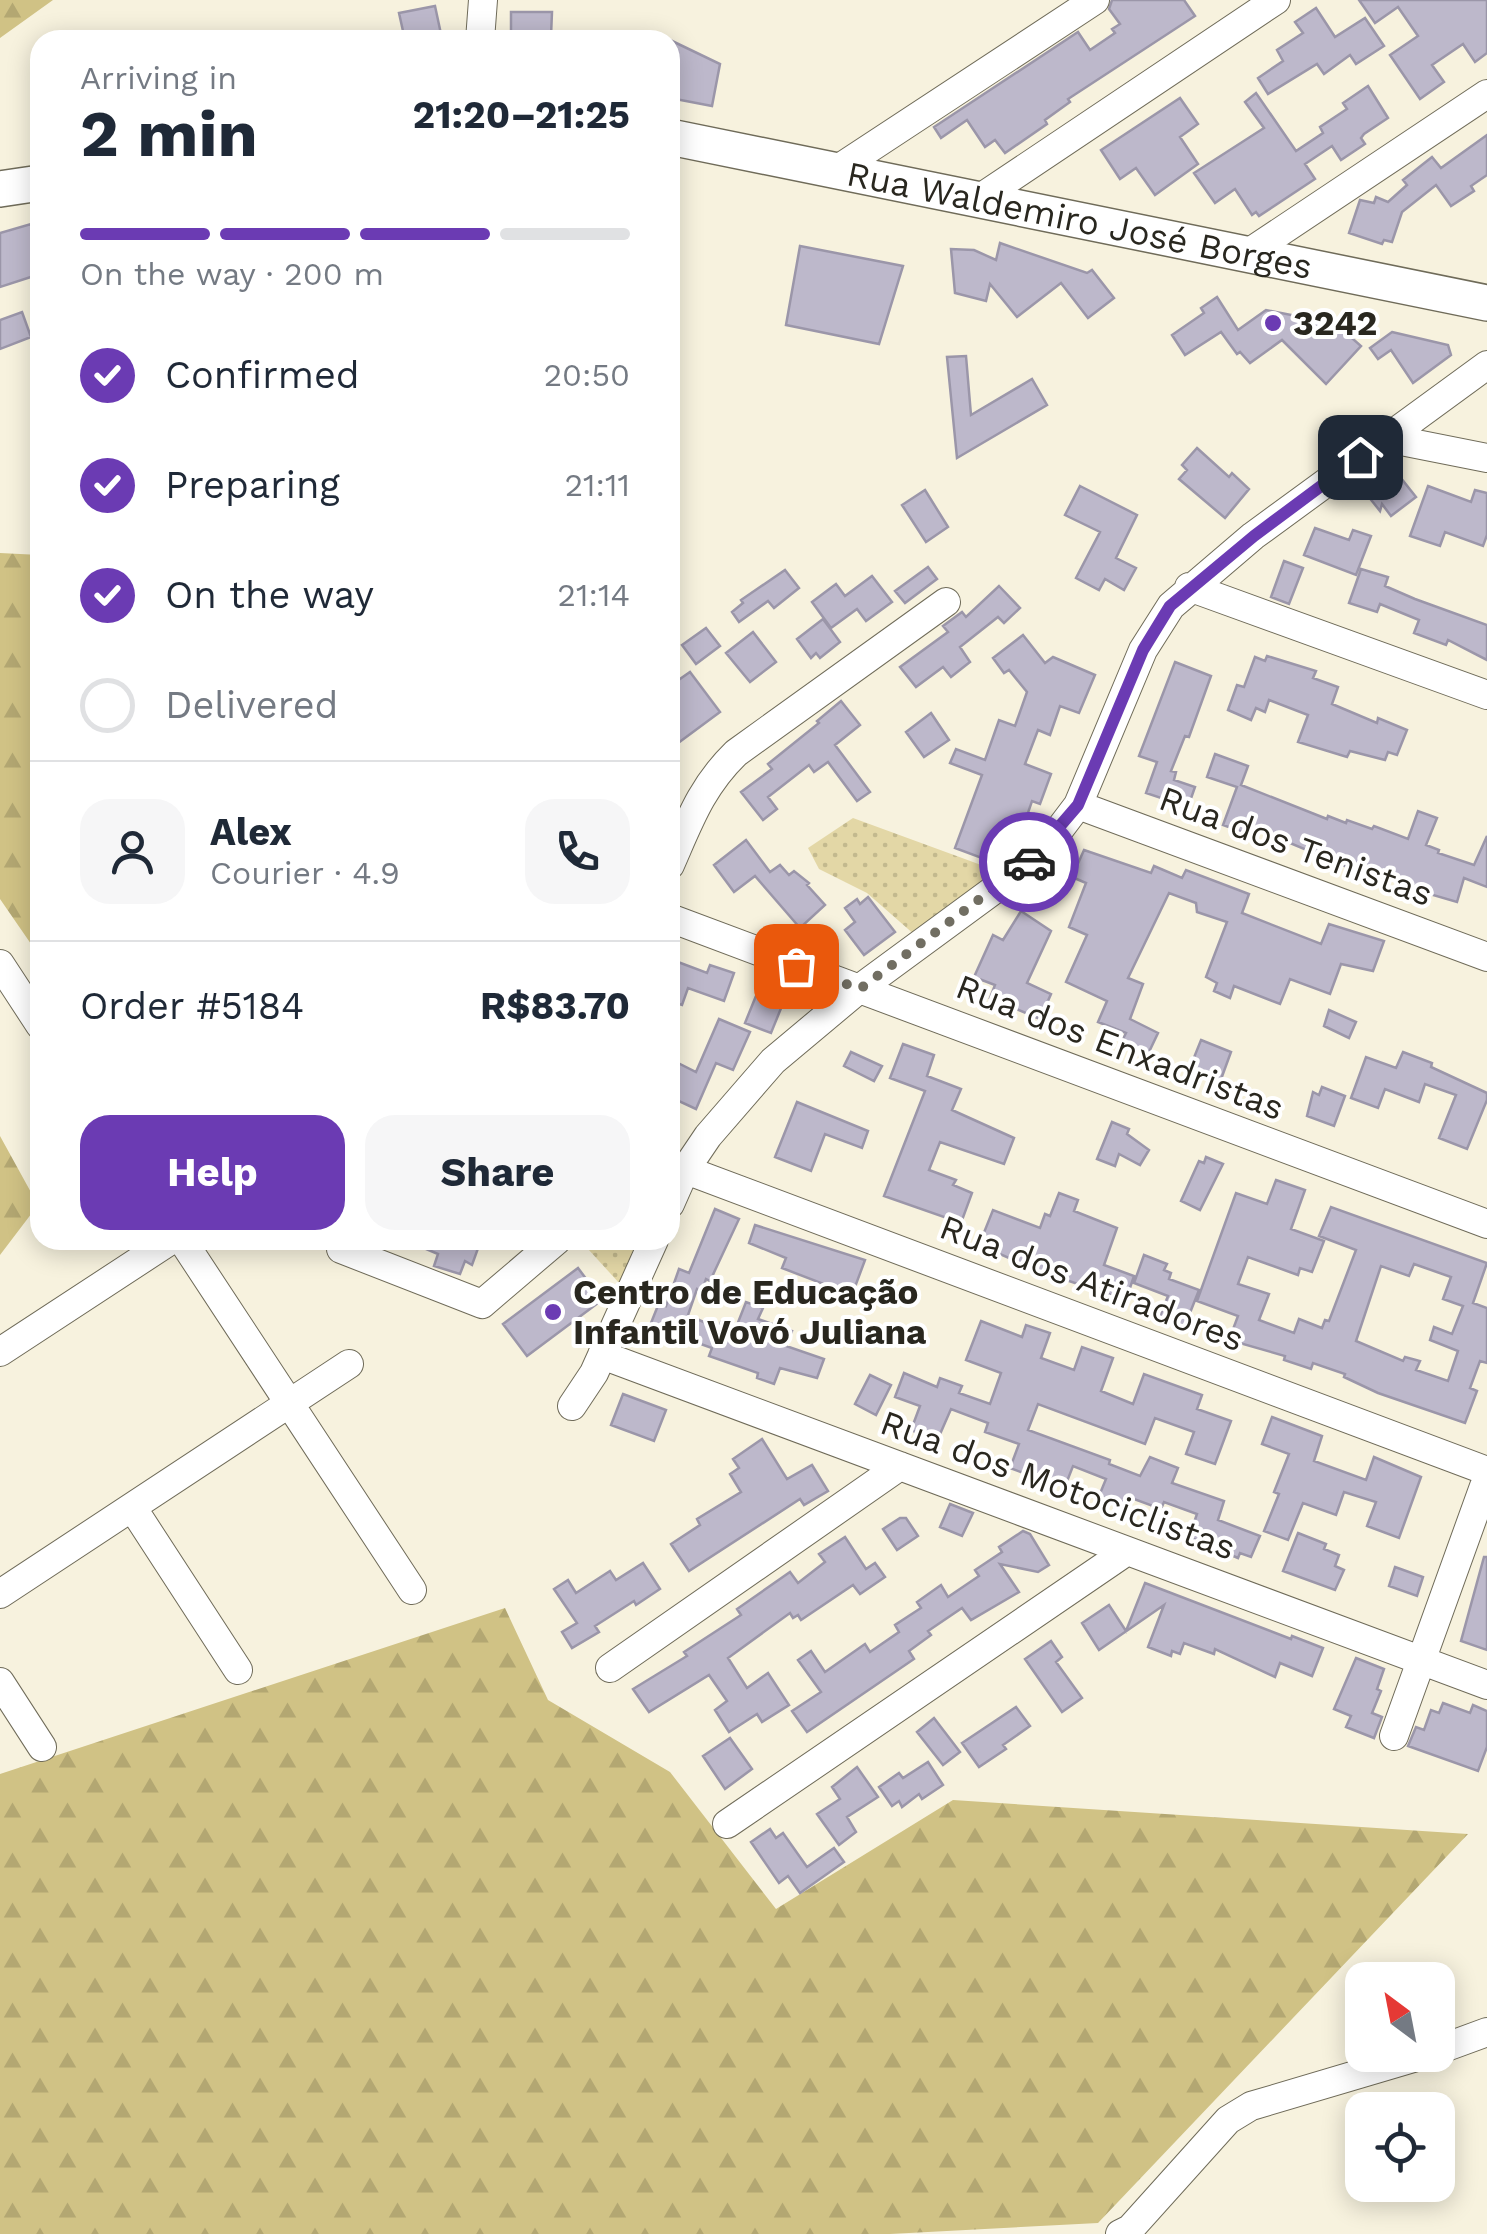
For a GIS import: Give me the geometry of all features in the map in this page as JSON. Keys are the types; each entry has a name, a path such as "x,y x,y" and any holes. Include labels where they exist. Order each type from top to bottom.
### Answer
{"main road":[{"name":"Rua Waldemiro José Borges","path":"680,139 1487,303"},
{"path":"0,189 30,184"}],"street":[{"path":"481,30 483,0"},
{"path":"838,170 1095,0"},
{"path":"978,198 1276,0"},
{"path":"1247,254 1487,94"},
{"path":"680,1165 753,1082 860,989 1014,875 1056,834 1078,805 1143,650 1156,626 1189,587 1487,364"},
{"path":"1386,438 1487,458"},
{"path":"1189,587 1487,695"},
{"path":"680,843 696,805 725,764 946,602"},
{"name":"Rua dos Tenistas","path":"1078,805 1487,957"},
{"name":"Rua dos Enxadristas","path":"680,922 1487,1224"},
{"path":"0,964 30,1010"},
{"name":"Rua dos Atiradores","path":"680,1168 1487,1474"},
{"path":"0,1352 156,1250"},
{"path":"189,1250 412,1590"},
{"path":"343,1250 482,1304 545,1250"},
{"path":"572,1406 602,1356 650,1250"},
{"name":"Rua dos Motociclistas","path":"602,1356 1487,1685"},
{"path":"0,1594 350,1364"},
{"path":"610,1668 900,1466"},
{"path":"1394,1736 1487,1474"},
{"path":"132,1507 238,1670"},
{"path":"727,1824 1126,1551"},
{"path":"0,1682 42,1747"},
{"path":"1455,2044 1487,2032"},
{"path":"1120,2234 1130,2229 1228,2120 1251,2106 1366,2072"}],"shaded area":[{"path":"853,818 1003,873 916,936 867,893 819,869 808,848"},
{"path":"589,1250 633,1250 620,1284"}],"green space":[{"path":"0,0 53,0 0,38"},
{"path":"0,553 30,554 30,942 0,899"},
{"path":"0,1136 30,1190 30,1216 0,1255"},
{"path":"505,1608 548,1700 670,1772 776,1909 953,1800 1468,1834 1098,2223 890,2234 0,2234 0,1774"}],"building":[{"path":"1112,0 1184,0 1195,16 1068,99 1070,102 1045,120 1047,124 1005,153 995,140 985,147 967,120 941,138 934,127 1078,32 1090,50 1115,33 1112,29 1120,24 1109,9"},
{"path":"1359,0 1487,0 1487,53 1475,62 1463,44 1432,65 1444,82 1420,99 1390,55 1418,36 1398,7 1375,23"},
{"path":"435,6 440,30 403,30 399,13"},
{"path":"1316,8 1335,37 1365,18 1384,46 1356,64 1350,55 1324,74 1317,64 1268,94 1258,78 1283,61 1277,50 1303,33 1295,22"},
{"path":"511,12 552,12 551,30 511,30"},
{"path":"680,45 720,64 712,106 680,100"},
{"path":"1368,86 1388,118 1364,134 1361,138 1365,144 1341,160 1332,146 1305,164 1315,179 1259,216 1256,212 1252,215 1235,189 1215,203 1194,173 1264,128 1245,102 1256,93 1296,151 1323,133 1320,127 1347,109 1343,103"},
{"path":"1180,98 1198,124 1180,137 1198,164 1155,195 1136,168 1120,179 1101,150"},
{"path":"1487,135 1487,175 1471,186 1474,191 1451,206 1436,185 1402,212 1392,242 1384,240 1382,244 1349,233 1360,200 1374,203 1376,197 1388,202 1407,185 1403,180 1432,157 1441,168"},
{"path":"30,224 30,277 0,287 0,233"},
{"path":"1000,243 1087,273 1092,270 1114,298 1088,318 1061,283 1017,317 990,284 986,301 955,293 951,249 974,250 996,260"},
{"path":"800,246 903,266 879,344 786,325"},
{"path":"1217,297 1238,330 1266,310 1336,324 1361,346 1326,384 1282,340 1250,363 1240,352 1237,354 1221,332 1185,355 1172,335 1204,313 1201,308"},
{"path":"22,312 30,337 0,349 0,320"},
{"path":"1392,332 1448,345 1451,355 1413,383 1391,350 1378,359 1370,348"},
{"path":"966,356 971,415 1032,379 1047,405 957,458 947,357"},
{"path":"1197,448 1249,489 1225,518 1179,479 1187,470 1182,465"},
{"path":"1393,468 1416,497 1391,516 1382,504 1380,511 1364,491"},
{"path":"1080,486 1137,515 1116,558 1136,568 1124,590 1105,579 1099,590 1076,578 1100,532 1065,515"},
{"path":"1428,486 1471,502 1475,490 1487,493 1487,535 1483,546 1445,532 1440,546 1410,536"},
{"path":"925,490 948,527 926,542 902,505"},
{"path":"1315,528 1349,540 1353,530 1371,536 1356,575 1304,555"},
{"path":"1284,561 1303,568 1289,604 1271,597"},
{"path":"928,567 937,579 905,603 895,591"},
{"path":"1361,569 1388,577 1385,586 1487,625 1487,660 1448,640 1446,645 1414,633 1419,620 1380,604 1377,612 1349,603"},
{"path":"785,570 799,588 774,608 768,601 739,622 732,612 743,603 741,600"},
{"path":"872,576 892,602 866,621 857,609 831,628 812,602 836,584 845,596"},
{"path":"999,586 1020,608 1004,623 998,617 960,647 970,662 951,677 943,667 916,687 900,667 948,632 943,626 962,612 966,617"},
{"path":"823,619 840,642 820,658 816,653 811,658 797,639"},
{"path":"706,628 720,646 696,664 682,645"},
{"path":"753,632 776,662 750,682 726,653"},
{"path":"1023,635 1045,663 1053,657 1095,675 1079,713 1060,706 1050,735 1038,730 1025,764 1051,774 1040,804 1032,801 1020,836 999,828 987,860 955,848 982,775 950,763 956,749 985,760 999,720 1015,726 1027,692 993,658"},
{"path":"1267,656 1316,671 1313,678 1338,687 1332,704 1377,723 1378,718 1407,730 1397,755 1388,752 1385,760 1350,751 1347,757 1298,742 1308,715 1269,700 1265,712 1256,708 1251,720 1228,710 1237,685 1244,687 1255,657 1265,661"},
{"path":"1175,662 1211,676 1189,737 1185,736 1171,771 1176,772 1174,780 1195,787 1188,807 1146,793 1157,762 1139,756"},
{"path":"690,672 720,712 680,742 680,679"},
{"path":"841,701 860,725 835,745 870,792 857,801 828,762 814,772 809,765 768,797 777,809 763,820 741,792 772,769 768,764"},
{"path":"931,713 949,740 924,757 906,732"},
{"path":"1215,754 1248,766 1241,785 1327,819 1328,816 1346,823 1347,820 1372,829 1374,826 1408,839 1418,811 1437,818 1426,845 1474,865 1487,836 1487,887 1464,878 1457,902 1354,862 1352,869 1259,830 1256,837 1223,825 1237,787 1207,777"},
{"path":"746,840 770,872 780,865 789,875 794,871 825,905 800,928 755,876 734,892 714,865"},
{"path":"1084,850 1151,873 1154,866 1182,878 1186,870 1249,894 1242,913 1321,944 1329,924 1384,941 1373,971 1341,964 1330,994 1290,979 1280,1004 1234,986 1230,998 1214,991 1217,983 1206,977 1227,922 1197,912 1196,903 1169,893 1128,978 1143,984 1130,1019 1158,1033 1148,1054 1122,1041 1126,1033 1098,1022 1107,1001 1066,982 1087,935 1069,927 1086,883 1072,877"},
{"path":"868,897 895,932 864,955 845,930 855,922 845,908"},
{"path":"1021,911 1051,931 1027,983 1051,994 1040,1019 990,998 995,985 974,977 993,935 1003,940"},
{"path":"680,963 707,973 710,965 734,973 724,1001 688,988 682,1005"},
{"path":"762,981 788,991 771,1033 745,1023"},
{"path":"1329,1010 1356,1022 1349,1038 1324,1026"},
{"path":"719,1019 750,1032 733,1070 716,1063 696,1109 680,1102 680,1064 696,1072"},
{"path":"1201,1040 1231,1052 1220,1082 1189,1070"},
{"path":"903,1044 934,1055 927,1076 961,1089 952,1110 1014,1138 1004,1164 940,1142 929,1170 956,1180 953,1185 972,1193 961,1223 884,1196 925,1091 890,1078"},
{"path":"851,1052 882,1066 874,1081 844,1066"},
{"path":"1403,1052 1487,1093 1467,1149 1439,1138 1456,1095 1425,1084 1419,1102 1385,1089 1378,1108 1351,1098 1366,1057 1396,1068"},
{"path":"1322,1087 1345,1096 1334,1126 1307,1116 1313,1092 1319,1095"},
{"path":"797,1102 868,1131 862,1148 825,1134 811,1171 775,1157"},
{"path":"1112,1122 1129,1129 1127,1134 1149,1150 1140,1165 1119,1154 1115,1166 1097,1159"},
{"path":"1206,1157 1223,1164 1200,1210 1181,1201 1199,1161 1204,1163"},
{"path":"1276,1180 1305,1190 1291,1229 1324,1241 1312,1272 1300,1268 1298,1275 1248,1257 1238,1284 1269,1294 1259,1320 1294,1333 1299,1319 1322,1328 1325,1320 1329,1321 1356,1250 1319,1236 1331,1207 1487,1263 1473,1303 1487,1308 1487,1363 1480,1361 1470,1388 1477,1391 1465,1423 1378,1393 1344,1377 1345,1374 1313,1363 1311,1369 1284,1360 1285,1356 1229,1340 1238,1316 1197,1301 1236,1193 1267,1204","holes":["1414,1264 1451,1277 1443,1299 1463,1306 1452,1334 1434,1327 1430,1340 1458,1351 1448,1381 1416,1370 1420,1361 1405,1357 1403,1361 1356,1341 1381,1266 1409,1276"]},
{"path":"1059,1193 1078,1200 1074,1211 1117,1228 1104,1265 1134,1276 1126,1300 1039,1271 979,1245 993,1210 1040,1228 1045,1214 1050,1216"},
{"path":"715,1209 739,1219 710,1281 706,1279 702,1291 697,1289 688,1315 719,1329 721,1322 737,1325 746,1302 763,1308 758,1319 792,1331 786,1346 824,1359 817,1378 780,1368 774,1384 757,1378 758,1373 709,1356 712,1348 684,1338 680,1346 647,1333 659,1303 666,1306 679,1269 689,1273"},
{"path":"755,1225 865,1260 852,1295 782,1268 786,1258 749,1243"},
{"path":"429,1250 477,1250 472,1265 465,1261 460,1274 434,1266 438,1254"},
{"path":"1144,1255 1167,1264 1164,1270 1171,1273 1169,1279 1199,1290 1184,1328 1159,1318 1168,1296 1134,1283"},
{"name":"Centro de Educação Infantil Vovó Juliana","path":"578,1268 602,1300 527,1356 503,1324"},
{"path":"981,1321 1022,1337 1026,1325 1050,1333 1041,1358 1074,1370 1082,1347 1113,1358 1101,1391 1133,1404 1144,1374 1202,1395 1197,1409 1231,1421 1215,1464 1186,1454 1194,1432 1155,1418 1145,1444 1038,1404 1028,1430 1110,1460 1109,1464 1140,1476 1150,1457 1178,1468 1172,1483 1224,1501 1218,1520 1260,1536 1251,1557 1240,1553 1238,1558 1189,1537 1197,1514 1164,1502 1161,1509 1126,1496 1122,1505 1099,1496 1106,1479 1073,1466 1066,1484 1010,1468 1019,1444 985,1432 988,1423 951,1409 937,1441 911,1430 920,1406 895,1397 904,1373 937,1387 940,1378 962,1386 959,1393 990,1404 1001,1373 966,1360"},
{"path":"870,1375 891,1385 876,1415 855,1404"},
{"path":"623,1394 666,1410 654,1441 611,1425"},
{"path":"1272,1417 1322,1436 1314,1461 1366,1480 1374,1457 1421,1477 1399,1538 1367,1526 1376,1502 1344,1492 1336,1515 1303,1503 1288,1540 1264,1531 1289,1454 1262,1444"},
{"path":"762,1439 787,1479 812,1465 828,1491 804,1505 800,1499 689,1571 671,1544 700,1525 697,1519 741,1492 730,1474 739,1468 733,1459"},
{"path":"950,1504 973,1513 962,1536 940,1527"},
{"path":"906,1518 918,1536 897,1550 883,1529"},
{"path":"1023,1531 1030,1534 1049,1565 1038,1572 1000,1564 1019,1592 971,1620 962,1608 928,1631 931,1635 909,1651 914,1659 807,1732 792,1711 821,1692 798,1660 811,1651 825,1672 865,1644 870,1652 899,1632 895,1625 921,1608 917,1602 941,1585 948,1597 979,1576 975,1570 1002,1552 999,1547"},
{"path":"1298,1533 1326,1544 1324,1549 1339,1555 1335,1566 1344,1570 1335,1590 1283,1571"},
{"path":"845,1537 866,1569 875,1563 885,1577 860,1594 853,1585 801,1620 790,1613 728,1658 747,1688 768,1673 789,1705 762,1722 757,1714 729,1732 715,1710 727,1701 709,1675 649,1712 633,1689 687,1656 684,1652 741,1615 737,1609 790,1572 798,1583 825,1562 819,1554"},
{"path":"1487,1557 1487,1650 1461,1641"},
{"path":"643,1563 660,1589 595,1626 599,1632 572,1648 562,1632 577,1623 554,1589 568,1580 576,1593 610,1571 616,1580"},
{"path":"1395,1567 1423,1577 1417,1596 1389,1586"},
{"path":"1145,1583 1323,1648 1312,1676 1280,1663 1275,1677 1215,1649 1214,1654 1184,1643 1180,1654 1172,1651 1171,1656 1148,1647 1164,1605 1099,1650 1082,1623 1109,1605 1126,1631"},
{"path":"1051,1641 1062,1657 1056,1662 1082,1698 1062,1712 1025,1659"},
{"path":"1356,1658 1384,1669 1372,1713 1382,1717 1374,1738 1346,1727 1351,1716 1334,1709"},
{"path":"1443,1703 1470,1713 1473,1705 1487,1711 1487,1747 1478,1771 1408,1746 1416,1727 1424,1730 1431,1710 1439,1713"},
{"path":"1016,1707 1030,1726 979,1767 962,1743"},
{"path":"934,1718 960,1752 943,1765 917,1732"},
{"path":"730,1738 752,1769 725,1789 703,1756"},
{"path":"928,1762 943,1785 922,1799 919,1794 902,1807 899,1801 892,1806 879,1787 899,1773 903,1778"},
{"path":"857,1767 878,1797 847,1817 856,1832 839,1845 817,1814 840,1799 832,1787"},
{"path":"770,1829 776,1838 783,1833 807,1867 834,1848 844,1862 800,1893 788,1876 779,1883 751,1842"}],"way so far":[{"path":"796,966 860,989 1029,862"}],"place":[{"name":"3242","path":"1273,323"},
{"name":"Centro de Educação Infantil Vovó Juliana","path":"553,1312"}],"route":[{"path":"1029,862 1078,805 1143,650 1170,606 1254,536 1360,457"}]}
